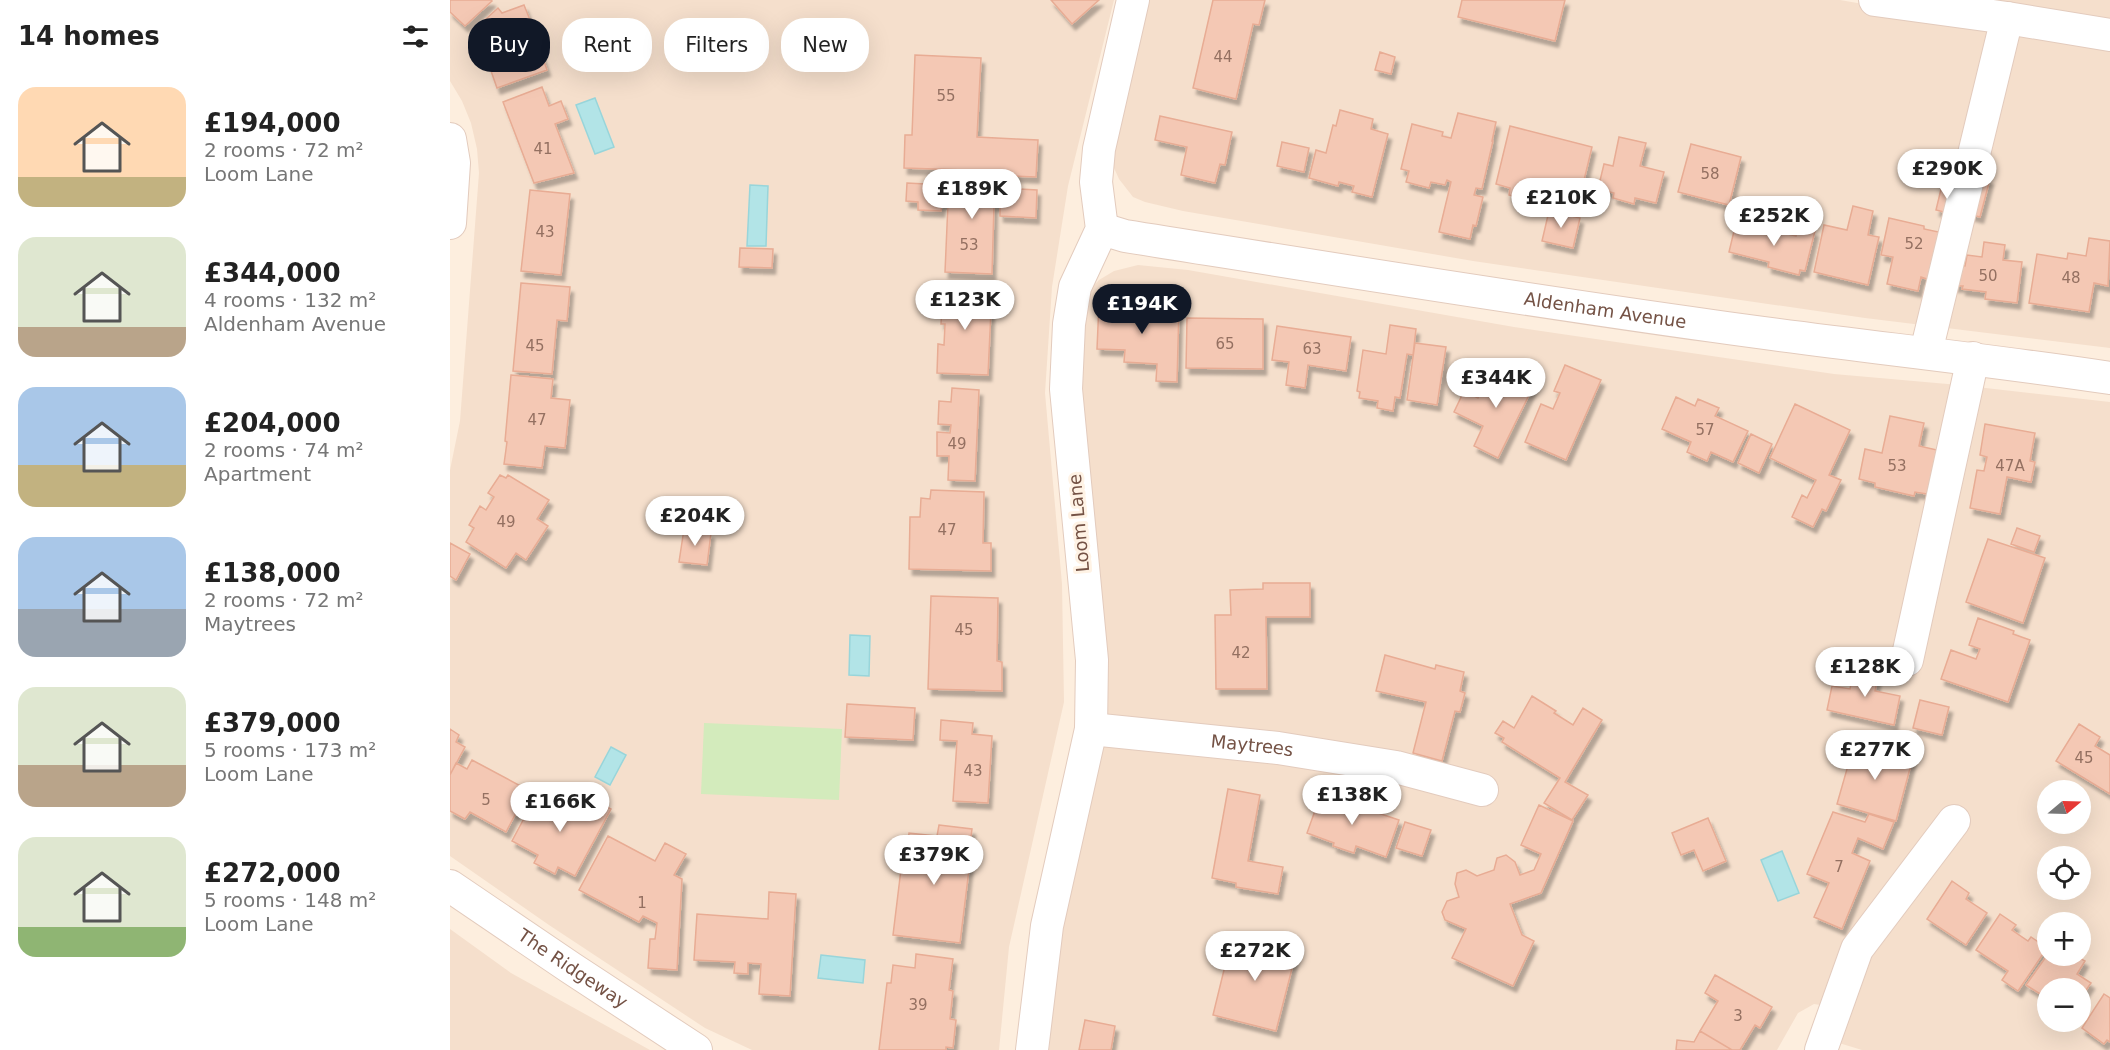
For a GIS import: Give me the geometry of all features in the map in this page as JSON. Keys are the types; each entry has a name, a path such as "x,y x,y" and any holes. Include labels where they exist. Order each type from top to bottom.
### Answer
{"street":[{"path":"1101,229 1096,182 1099,149 1133,0"},
{"path":"1875,0 2110,35"},
{"path":"1926,352 2007,18"},
{"path":"450,139 454,163 450,223"},
{"name":"Aldenham Avenue","path":"1101,229 1125,236 1588,309 1973,358 2110,378"},
{"name":"Loom Lane","path":"1032,1050 1047,926 1091,729 1092,660 1066,389 1069,324 1075,287 1101,229"},
{"path":"1907,660 1973,358"},
{"name":"Maytrees","path":"1091,729 1278,748 1396,767 1482,790"},
{"path":"1821,1050 1857,949 1954,820"},
{"name":"The Ridgeway","path":"450,886 696,1050"}],"shaded area":[{"path":"450,0 1114,0 1068,186 1052,287 1045,393 1062,584 1064,702 1009,947 999,1050 752,1050 705,1028 549,925 450,856 450,470 460,421 479,173 477,149 471,123 450,81"},
{"path":"1145,0 1840,0 2023,32 2110,44 2110,348 1865,318 1473,261 1183,211 1145,202 1133,197 1119,179 1109,157"},
{"path":"1957,0 2110,0 2110,28"},
{"path":"1138,265 1188,270 1514,327 1834,374 2110,402 2110,1050 1862,1050 1839,1043 1852,1010 1814,1004 1798,1013 1777,1050 1049,1050 1058,940 1104,728 1078,385 1088,291 1099,280 1114,271"},
{"path":"450,929 511,973 650,1050 450,1050"}],"green space":[{"path":"704,723 842,729 839,800 701,794"}],"water":[{"path":"595,98 614,147 595,154 576,105"},
{"path":"750,185 768,186 766,246 747,246"},
{"path":"850,635 870,636 869,676 849,675"},
{"path":"611,747 626,755 610,785 595,777"},
{"path":"1782,851 1799,893 1778,901 1761,860"},
{"path":"821,955 865,960 863,983 818,978"}],"building":[{"path":"450,0 492,1 474,18 468,18 468,23 465,26 450,12"},
{"path":"1051,0 1099,0 1072,24"},
{"path":"1213,0 1265,0 1259,25 1253,24 1236,99 1193,88"},
{"path":"1462,0 1565,0 1555,41 1458,17"},
{"path":"524,5 529,18 487,18 498,8 502,13"},
{"path":"1380,52 1395,57 1391,74 1375,70"},
{"path":"915,55 981,58 977,137 1038,140 1036,177 965,174 965,170 904,168 905,135 912,135"},
{"path":"491,72 541,72 497,88"},
{"path":"542,87 549,106 561,101 568,119 555,124 574,173 534,183 503,102"},
{"path":"1340,110 1373,119 1371,129 1388,134 1372,197 1352,192 1354,186 1339,182 1338,186 1309,178 1316,150 1326,153 1333,125 1336,126"},
{"path":"1458,113 1496,122 1482,189 1476,188 1474,195 1483,197 1476,226 1473,225 1470,239 1439,232 1451,182 1447,180 1445,185 1431,182 1429,188 1406,182 1409,171 1401,169 1412,124 1443,132 1442,136 1451,138"},
{"path":"1160,116 1232,132 1225,165 1220,164 1215,183 1181,175 1187,147 1155,140"},
{"path":"1510,126 1592,147 1578,205 1575,204 1573,214 1545,207 1547,197 1536,195 1535,202 1509,195 1510,188 1496,184"},
{"path":"1619,137 1646,143 1640,166 1664,172 1656,203 1635,198 1634,204 1613,198 1614,193 1598,189 1604,164 1613,166"},
{"path":"1282,142 1309,148 1304,172 1277,166"},
{"path":"1691,144 1741,157 1729,205 1678,192"},
{"path":"1978,176 1990,179 1980,217 1968,214"},
{"path":"907,183 1037,190 1036,218 1000,216 1000,206 994,205 992,274 945,272 948,203 942,203 941,211 918,210 918,202 906,201"},
{"path":"1942,185 1958,189 1952,214 1936,210"},
{"path":"530,190 570,194 561,275 521,271"},
{"path":"1853,206 1873,211 1868,235 1879,237 1868,285 1814,272 1824,225 1847,230"},
{"path":"1549,211 1580,218 1573,248 1542,241"},
{"path":"1889,218 1948,234 1930,280 1921,277 1918,291 1887,284 1893,257 1881,255"},
{"path":"1748,224 1796,236 1798,227 1815,231 1805,271 1800,270 1799,275 1768,267 1769,262 1729,252 1735,227 1746,230"},
{"path":"2089,238 2110,241 2108,286 2094,283 2089,312 2029,303 2037,254 2067,259 2068,253 2086,256"},
{"path":"1984,242 2005,245 2003,260 2022,262 2017,303 1985,299 1986,292 1954,286 1957,265 1965,266 1967,255 1982,257"},
{"path":"740,248 773,249 772,268 739,267"},
{"path":"521,283 570,287 567,321 557,320 552,374 513,371"},
{"path":"943,286 992,288 988,375 937,373 938,344 944,345 945,324 941,324"},
{"path":"1099,303 1179,306 1177,382 1156,381 1157,364 1124,362 1125,350 1097,349"},
{"path":"1187,318 1263,319 1263,369 1186,368"},
{"path":"1390,325 1416,329 1413,355 1407,354 1400,398 1395,397 1393,411 1377,408 1378,401 1359,398 1360,392 1357,391 1363,350 1386,354"},
{"path":"1277,326 1351,337 1346,371 1308,365 1305,388 1286,385 1289,362 1272,360"},
{"path":"1415,343 1446,347 1437,405 1407,400"},
{"path":"1565,365 1601,380 1566,460 1525,442 1541,404 1553,409 1560,393 1554,391"},
{"path":"1501,367 1535,383 1498,458 1474,446 1483,426 1454,412 1464,391 1478,398 1486,382 1492,385"},
{"path":"511,375 553,379 551,398 570,400 565,448 545,446 542,468 504,464"},
{"path":"952,388 979,390 975,481 948,480 949,456 937,456 937,432 950,433 951,425 938,424 939,401 951,402"},
{"path":"1676,397 1695,406 1698,399 1719,408 1715,416 1748,431 1733,462 1711,452 1707,461 1687,452 1691,442 1662,429"},
{"path":"1795,404 1850,430 1829,475 1841,480 1826,511 1822,509 1813,527 1792,517 1802,495 1807,498 1816,480 1770,458"},
{"path":"1890,416 1924,423 1919,446 1937,450 1927,494 1915,492 1914,496 1875,487 1875,483 1859,479 1865,449 1882,453"},
{"path":"1985,424 2035,433 2030,461 2035,462 2031,482 2007,477 2000,514 1970,508 1977,470 1984,471 1987,457 1980,455"},
{"path":"1751,434 1772,444 1759,473 1738,463"},
{"path":"500,475 506,478 508,475 549,500 537,519 548,526 526,560 516,553 506,568 466,542 474,528 469,525 480,506 486,510 494,497 488,493"},
{"path":"931,490 984,492 983,543 991,543 991,571 909,569 910,517 920,517 921,498 930,499"},
{"path":"2017,528 2040,536 2034,552 2011,544"},
{"path":"684,529 711,533 707,565 679,562"},
{"path":"1988,539 2045,558 2023,623 1966,602"},
{"path":"450,543 470,554 456,580 450,576"},
{"path":"1263,583 1310,583 1310,617 1266,617 1267,689 1216,689 1215,615 1231,615 1230,590 1263,589"},
{"path":"931,596 998,598 997,661 1002,662 1002,691 928,689"},
{"path":"1978,618 2014,631 2013,634 2030,640 2008,702 1941,679 1951,650 1976,659 1980,649 1969,645"},
{"path":"1385,655 1435,669 1436,665 1464,672 1460,691 1465,693 1460,712 1455,711 1442,761 1413,753 1426,702 1376,691"},
{"path":"1855,664 1879,670 1875,691 1900,696 1894,725 1827,710 1832,686 1850,689"},
{"path":"1532,696 1573,725 1583,708 1602,720 1565,782 1588,795 1572,820 1544,803 1560,778 1502,742 1504,738 1495,733 1503,721 1514,728"},
{"path":"1920,700 1949,707 1942,735 1913,728"},
{"path":"847,704 915,708 913,740 845,737"},
{"path":"941,720 973,723 972,734 992,736 988,803 953,801 957,741 940,740"},
{"path":"2079,724 2100,737 2095,746 2110,755 2110,794 2091,782 2091,780 2087,780 2056,761"},
{"path":"450,729 459,735 456,742 465,747 450,775"},
{"path":"1855,741 1913,757 1896,821 1837,804"},
{"path":"472,760 528,790 506,832 470,812 465,819 450,811 450,775 456,763 467,769"},
{"path":"1228,789 1260,795 1248,861 1283,867 1278,894 1236,887 1236,883 1212,878"},
{"path":"538,792 580,814 589,797 611,809 575,876 558,867 555,874 534,863 538,855 512,841"},
{"path":"1321,794 1399,820 1386,857 1356,846 1354,853 1307,833"},
{"path":"1539,805 1573,821 1541,893 1510,904 1522,935 1534,941 1513,986 1452,958 1466,929 1445,920 1442,912 1447,901 1459,897 1455,884 1457,873 1466,870 1477,876 1494,870 1497,858 1506,855 1515,862 1520,875 1534,870 1541,854 1521,845"},
{"path":"1833,812 1865,822 1869,814 1894,822 1883,849 1858,838 1852,853 1870,861 1842,929 1814,917 1829,883 1807,874"},
{"path":"1708,818 1726,861 1703,871 1694,850 1681,855 1672,833"},
{"path":"1405,822 1431,830 1422,856 1396,848"},
{"path":"939,825 972,829 960,943 893,935 903,853 907,854 909,833 937,836"},
{"path":"608,836 655,861 665,843 686,854 674,875 682,879 677,970 648,968 650,939 655,939 657,923 643,916 639,922 579,890"},
{"path":"1952,881 1969,893 1966,899 1987,913 1966,945 1927,919"},
{"path":"769,892 796,894 790,996 759,994 761,964 748,963 748,974 734,973 735,962 694,960 697,914 768,919"},
{"path":"2000,914 2016,925 2012,930 2028,941 2031,937 2037,941 2037,963 2018,991 2002,980 2008,971 1976,950"},
{"path":"1233,933 1297,949 1276,1031 1213,1015"},
{"path":"916,954 953,959 949,990 953,991 950,1019 956,1020 953,1048 946,1047 946,1050 879,1050 887,983 891,983 893,965 915,968"},
{"path":"2039,966 2082,966 2077,974 2083,978 2037,978 2037,992 2026,985"},
{"path":"1715,975 1772,1007 1760,1028 1755,1025 1740,1050 1732,1050 1700,1031 1718,1001 1705,993"},
{"path":"2104,994 2110,998 2110,1042 2107,1040 2104,1044 2088,1032 2091,1032 2091,1014"},
{"path":"1085,1020 1115,1026 1111,1050 1079,1050"},
{"path":"1700,1031 1732,1050 1676,1050 1677,1040 1694,1042"}]}
